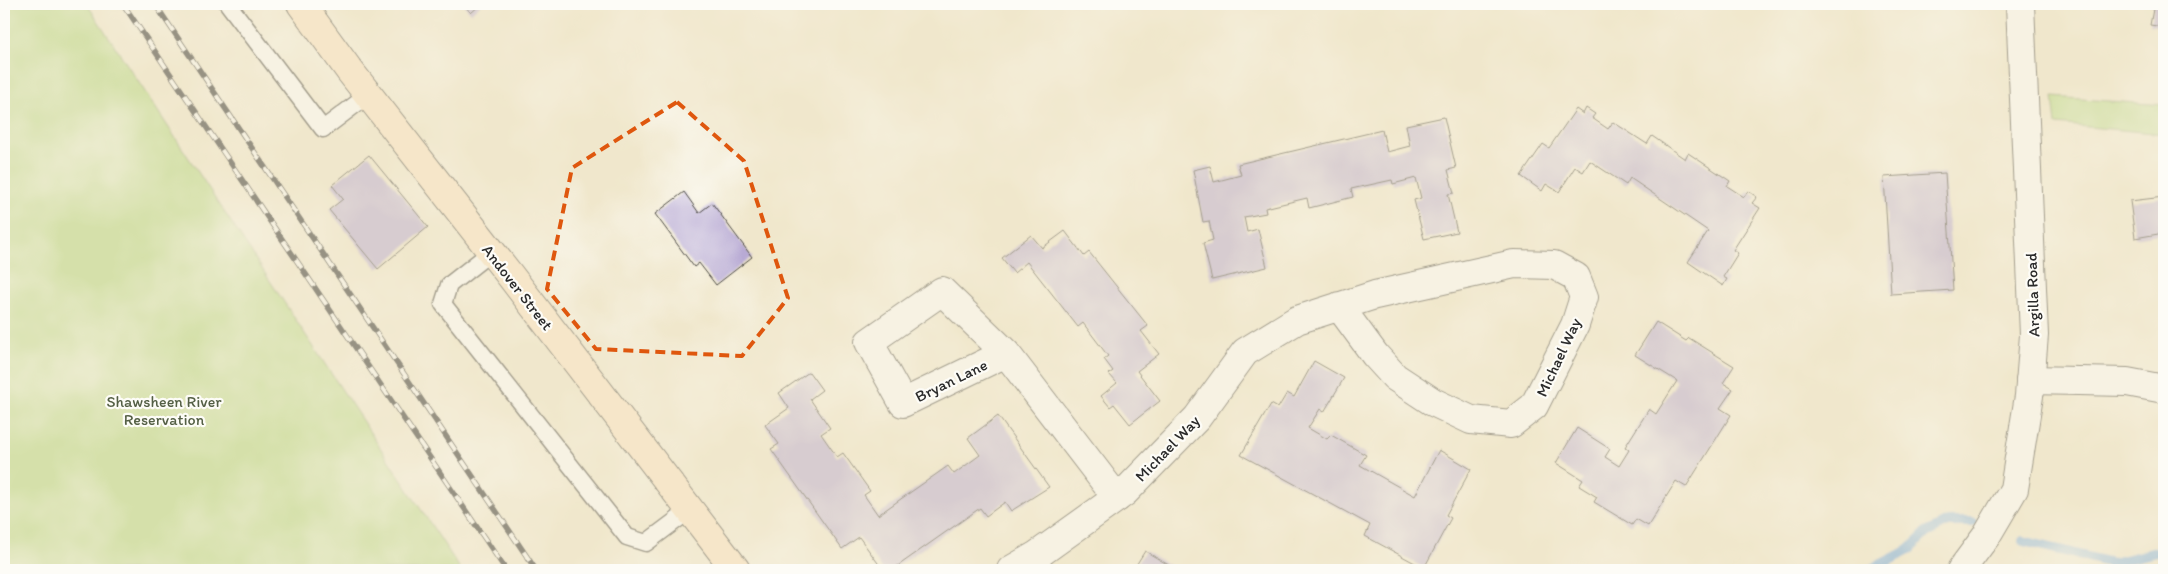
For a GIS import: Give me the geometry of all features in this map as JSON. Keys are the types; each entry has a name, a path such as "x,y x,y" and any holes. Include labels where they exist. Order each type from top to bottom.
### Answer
{"main road":[{"name":"Andover Street","path":"301,4 368,96 736,570"}],"street":[{"name":"Argilla Road","path":"1961,570 1987,535 2014,490 2030,380 2034,335 2020,4"},
{"name":"Michael Way","path":"1011,570 1038,555 1116,498 1196,418 1245,352 1297,320 1339,306 1375,295 1514,264 1554,265 1576,277 1584,297 1575,325 1534,406 1511,424 1471,420 1432,402 1395,377 1375,355 1339,306"},
{"name":"Bryan Lane","path":"1006,353 903,403 869,342 942,291 1006,353 1116,498"},
{"path":"2030,380 2127,382 2164,389"}],"lane":[{"path":"228,4 323,129 368,96"},
{"path":"491,252 448,285 443,304 627,537 646,543 690,510"}],"highlighted area":[{"path":"677,102 744,161 788,298 742,356 596,349 547,289 572,168"}],"green space":[{"name":"Shawsheen River Reservation","path":"4,4 87,4 461,570 4,570"},
{"path":"2053,97 2164,105 2164,134 2056,124"}],"building":[{"path":"463,4 481,4 471,13"},
{"path":"2154,4 2164,4 2164,27 2150,25"},
{"path":"1586,108 1595,114 1592,118 1608,129 1613,122 1647,144 1652,136 1685,159 1688,153 1730,181 1727,186 1744,197 1748,191 1757,197 1752,203 1760,208 1733,250 1738,253 1723,277 1727,279 1723,286 1688,262 1708,231 1630,178 1626,185 1590,161 1583,172 1575,167 1559,192 1546,184 1542,191 1521,176 1543,144 1549,148 1576,109 1583,114"},
{"path":"1444,117 1456,168 1448,170 1454,193 1448,194 1457,232 1424,239 1414,200 1421,198 1416,178 1393,184 1392,180 1351,189 1353,197 1309,208 1307,198 1265,208 1266,213 1244,217 1247,232 1258,229 1267,267 1212,280 1203,243 1213,240 1209,221 1203,222 1193,170 1210,166 1214,182 1241,175 1238,164 1382,130 1387,152 1410,146 1406,125"},
{"path":"369,155 428,227 378,269 329,210 343,199 332,185"},
{"path":"1945,173 1953,290 1891,294 1884,177"},
{"path":"684,192 699,213 712,203 752,257 716,285 699,263 694,267 655,214"},
{"path":"2164,197 2164,233 2135,238 2130,201"},
{"path":"1065,231 1084,256 1089,252 1148,326 1141,331 1159,354 1137,371 1160,401 1130,424 1114,404 1110,407 1101,396 1117,383 1109,374 1113,371 1104,359 1108,356 1083,323 1078,327 1027,262 1014,273 1002,258 1031,235 1042,248"},
{"path":"1656,322 1686,341 1689,338 1734,366 1723,383 1733,389 1720,408 1731,415 1686,487 1676,481 1648,526 1636,519 1632,525 1594,502 1597,497 1579,486 1583,480 1556,463 1577,428 1610,449 1605,457 1619,466 1629,450 1625,447 1649,409 1656,414 1677,381 1635,355"},
{"path":"1314,361 1344,378 1324,412 1320,409 1308,428 1327,439 1331,435 1366,455 1360,465 1415,496 1439,450 1471,469 1446,515 1451,518 1424,568 1365,536 1370,525 1241,455 1271,404 1278,408 1287,393 1294,397"},
{"path":"809,372 822,390 810,399 830,428 821,434 837,457 843,453 870,491 864,495 878,515 948,466 954,474 980,455 968,438 998,416 1049,487 1011,511 1005,502 986,516 980,508 892,570 883,570 859,537 842,549 771,449 779,444 765,425 789,408 779,393"},
{"path":"1145,551 1177,570 1133,570"}],"waterway":[{"path":"1870,570 1909,550 1926,533 1948,522 1972,522"},
{"path":"2023,541 2112,563 2164,550"}],"railway":[{"path":"123,4 506,570"},
{"path":"155,4 536,570"}]}
